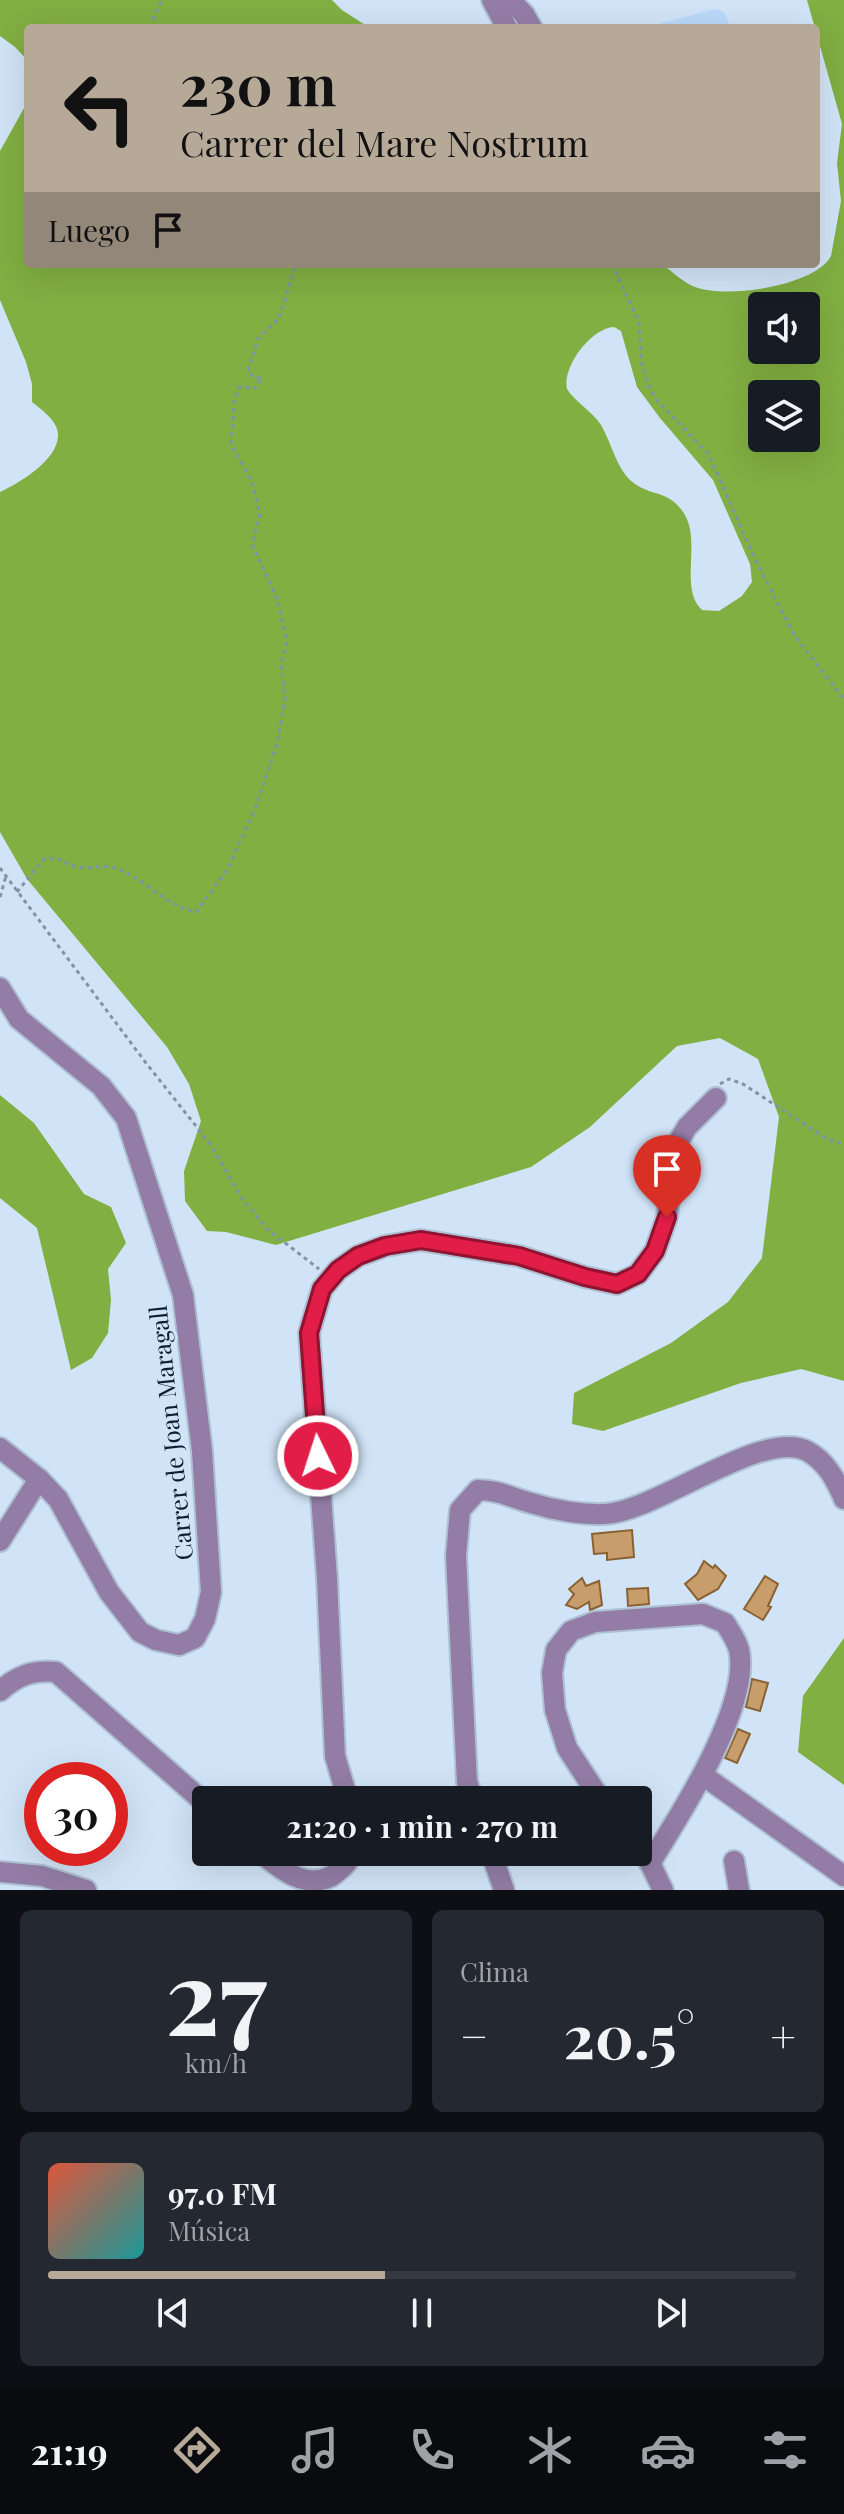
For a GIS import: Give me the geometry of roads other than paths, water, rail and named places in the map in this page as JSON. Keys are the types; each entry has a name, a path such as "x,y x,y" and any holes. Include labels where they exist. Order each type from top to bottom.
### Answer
{"street":[{"path":"492,0 505,24"},
{"path":"510,0 530,24"},
{"name":"Carrer de Joan Maragall","path":"0,988 19,1019 101,1086 126,1118 183,1295 202,1451 211,1592 205,1619 195,1638 179,1645 156,1640 140,1632 109,1592 58,1499 39,1479 0,1448"},
{"path":"344,1786 335,1756 327,1578 309,1333 322,1289 338,1270 358,1256 385,1246 421,1240 519,1256 617,1284 638,1274 655,1251 667,1217 674,1149 687,1127 716,1098"},
{"path":"468,1786 456,1556 460,1510 478,1490 506,1493 545,1506 607,1514 644,1504 750,1455 787,1445 808,1451 833,1474 844,1499"},
{"path":"0,1541 39,1479"},
{"path":"592,1786 567,1748 555,1710 552,1673 556,1650 571,1631 595,1622 703,1614 725,1623 739,1650 739,1687 704,1776 652,1844"},
{"path":"0,1691 20,1676 37,1671 56,1672 192,1792"},
{"path":"704,1776 844,1876"},
{"path":"734,1861 739,1890"},
{"path":"276,1866 288,1877 308,1884 326,1880 344,1866"},
{"path":"496,1866 504,1890"},
{"path":"650,1866 663,1890"},
{"path":"0,1872 42,1876 51,1884 86,1890"}]}
